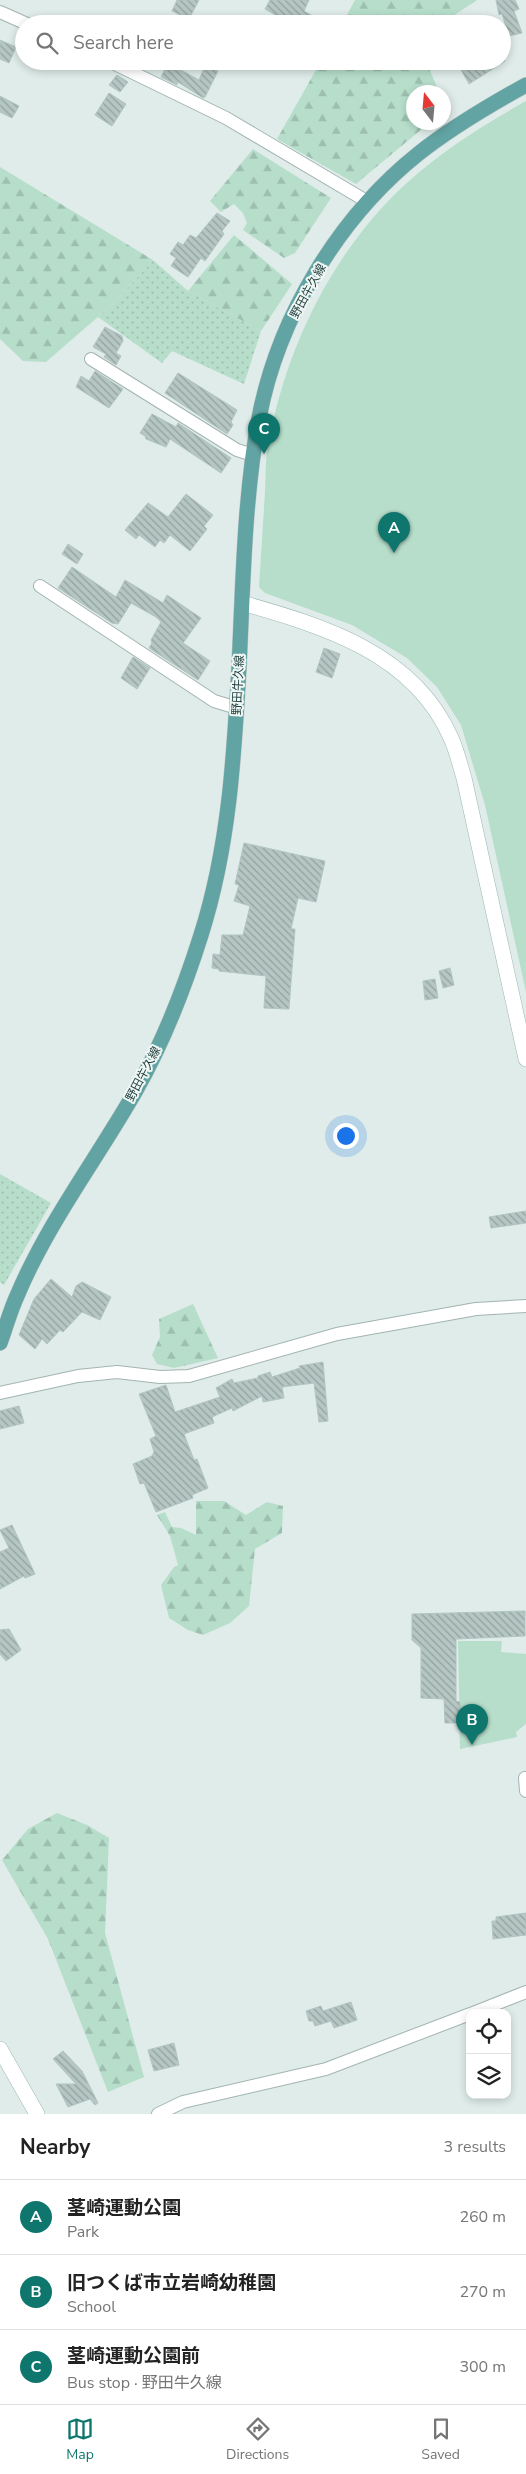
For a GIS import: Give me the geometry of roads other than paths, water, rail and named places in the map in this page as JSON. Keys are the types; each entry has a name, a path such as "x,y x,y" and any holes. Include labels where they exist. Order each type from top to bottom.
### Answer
{"main road":[{"name":"野田牛久線","path":"0,1343 17,1296 39,1252 136,1090 166,1031 185,981 207,913 226,827 233,777 242,603 253,455 268,384 288,327 321,266 368,202 394,175 446,133 526,85"}],"street":[{"path":"0,12 15,19"},
{"path":"127,70 226,118 368,202"},
{"path":"91,358 237,450 253,455"},
{"path":"40,586 214,701 237,708"},
{"path":"242,603 317,628 359,644 375,653 405,674 442,720 454,744 464,778 526,1059"},
{"path":"0,1393 78,1376 117,1372 160,1377 189,1376 337,1334 476,1309 526,1306"},
{"path":"481,2009 526,1992"},
{"path":"158,2114 183,2102 326,2069 466,2015"},
{"path":"0,2049 37,2114"}],"place":[{"name":"茎崎運動公園前","path":"264,454"},
{"name":"茎崎運動公園","path":"394,553"},
{"name":"旧つくば市立岩崎幼稚園","path":"472,1745"}]}
